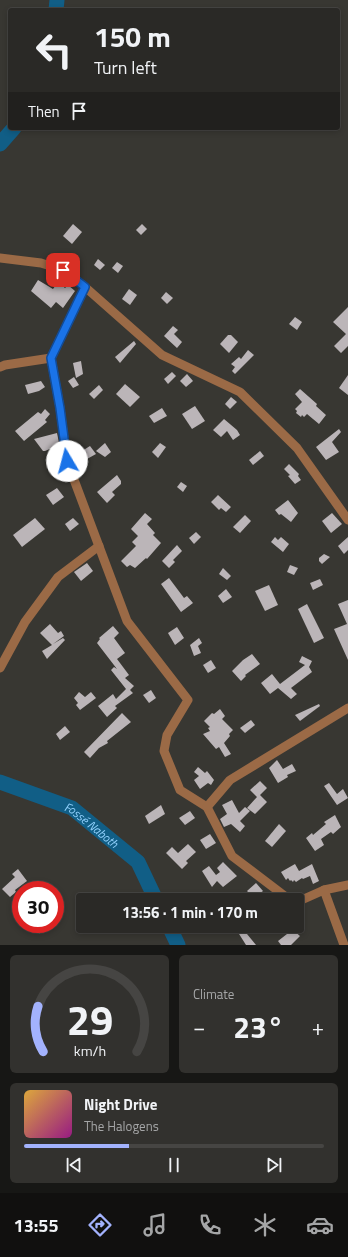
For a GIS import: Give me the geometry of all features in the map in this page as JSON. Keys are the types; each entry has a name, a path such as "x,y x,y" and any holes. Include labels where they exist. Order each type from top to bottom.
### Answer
{"street":[{"path":"0,258 41,263 54,267 68,274 85,287 162,356 240,392 297,448 348,520"},
{"path":"85,287 51,358 60,408 67,461 127,621 188,700 167,734 164,751 180,790 206,806 232,856 281,893"},
{"path":"0,367 51,358"},
{"path":"0,668 25,622 58,577 99,546"},
{"path":"206,806 230,780 348,708"},
{"path":"304,899 324,890 348,885"},
{"path":"324,890 344,945"}],"building":[{"path":"73,224 82,232 72,244 63,236"},
{"path":"142,224 147,229 141,235 136,230"},
{"path":"98,259 105,265 100,270 94,265"},
{"path":"117,262 123,266 118,273 112,268"},
{"path":"38,280 53,289 58,282 65,288 68,285 75,291 63,308 56,302 51,308 31,291"},
{"path":"129,289 137,295 130,305 122,299"},
{"path":"166,292 173,298 167,304 161,298"},
{"path":"348,307 348,346 341,353 334,346 346,334 333,322"},
{"path":"295,317 302,322 297,330 289,324"},
{"path":"173,326 178,330 174,334 182,342 177,348 164,336"},
{"path":"228,335 231,335 238,342 229,353 220,344"},
{"path":"134,341 136,344 120,363 115,357"},
{"path":"248,350 254,355 235,374 232,371 235,367 231,364 239,357 241,359"},
{"path":"81,361 83,374 76,378 73,363"},
{"path":"172,372 176,376 168,384 164,379"},
{"path":"187,374 193,381 186,387 180,381"},
{"path":"348,375 348,395 339,388"},
{"path":"74,377 79,385 73,388 68,381"},
{"path":"41,381 45,387 39,391 28,394 25,385"},
{"path":"125,384 140,397 130,407 116,394"},
{"path":"99,385 103,390 94,399 89,394"},
{"path":"300,389 317,404 316,406 326,415 319,424 307,414 304,417 302,415 301,417 296,413 297,411 295,409 302,402 295,394"},
{"path":"231,397 237,402 230,409 225,404"},
{"path":"195,406 205,421 192,429 182,414"},
{"path":"162,408 167,416 154,423 149,416"},
{"path":"45,409 50,414 45,420 47,422 24,441 15,431 38,412 41,414"},
{"path":"224,419 237,430 240,435 233,440 227,431 221,437 213,430"},
{"path":"339,429 341,432 332,442 339,452 326,460 316,447"},
{"path":"57,433 59,443 57,446 45,451 43,451 34,439"},
{"path":"105,443 111,452 105,457 96,451"},
{"path":"160,443 166,447 158,458 152,452"},
{"path":"90,446 96,454 87,459 82,451"},
{"path":"260,451 264,456 253,465 249,460"},
{"path":"289,464 299,474 298,476 301,480 295,484 288,476 290,475 284,469"},
{"path":"117,475 121,481 121,484 112,492 115,495 107,503 97,492"},
{"path":"181,482 187,486 183,492 177,487"},
{"path":"57,488 64,497 53,505 46,495"},
{"path":"218,495 231,507 226,512 221,508 219,510 211,502"},
{"path":"288,500 298,513 291,522 281,514 279,515 275,510"},
{"path":"145,513 152,519 147,524 155,533 153,535 161,543 147,559 146,558 135,568 130,565 127,567 121,561 136,546 132,542 138,536 131,529"},
{"path":"332,513 342,524 331,533 322,521"},
{"path":"245,515 251,521 240,533 233,527"},
{"path":"35,518 45,529 22,547 13,535"},
{"path":"73,518 79,524 70,531 65,524"},
{"path":"196,532 201,537 194,544 189,538"},
{"path":"275,537 278,540 281,537 289,544 283,552 271,542"},
{"path":"348,537 348,550 344,554 338,546"},
{"path":"177,545 182,551 173,560 175,562 169,568 162,561"},
{"path":"324,554 330,557 322,564 319,561 319,558"},
{"path":"87,563 93,571 81,581 74,572"},
{"path":"290,565 298,568 294,575 287,572"},
{"path":"223,568 231,576 227,580 219,574"},
{"path":"169,578 184,598 187,596 193,603 181,612 161,584"},
{"path":"320,579 323,585 313,590 310,583"},
{"path":"269,585 278,605 265,611 255,591"},
{"path":"226,589 232,597 223,603 218,596"},
{"path":"348,600 348,660 334,629 347,624 338,604"},
{"path":"307,604 324,638 314,643 298,609"},
{"path":"50,624 58,633 61,631 64,636 53,644 63,638 65,640 47,659 42,651 52,645 40,633"},
{"path":"113,626 119,633 114,638 125,653 117,659 129,675 125,678 134,686 130,690 133,693 115,706 117,708 107,717 98,706 113,694 116,699 126,689 111,670 114,667 117,669 97,643 100,639 99,638"},
{"path":"177,627 184,638 175,645 168,633"},
{"path":"199,638 202,643 198,646 201,653 194,656 190,645"},
{"path":"252,654 260,664 245,675 246,676 241,681 232,671 243,660"},
{"path":"302,656 312,661 309,667 312,672 291,688 297,694 291,699 278,688 270,694 261,683 272,674 280,684 305,665 299,662"},
{"path":"211,660 216,668 208,673 203,665"},
{"path":"151,690 156,698 149,703 143,695"},
{"path":"79,692 85,697 91,692 96,698 80,710 76,705 78,703 74,698"},
{"path":"319,704 320,706 300,721 295,715"},
{"path":"220,709 225,716 222,719 233,730 224,743 231,754 225,757 219,747 216,749 203,734 210,731 208,728 210,727 204,721 212,713 214,714"},
{"path":"122,713 131,722 107,741 108,743 99,748 90,758 84,752"},
{"path":"251,720 255,725 245,733 240,728"},
{"path":"65,726 70,732 60,740 56,734"},
{"path":"277,760 283,769 292,764 296,771 287,775 288,777 278,783 269,768"},
{"path":"198,767 205,773 207,771 214,780 211,785 208,783 200,789 194,780 199,776 194,772"},
{"path":"260,781 267,788 260,795 267,802 255,814 247,808 257,797 250,790"},
{"path":"329,783 337,794 343,789 348,798 337,805 324,786"},
{"path":"232,800 239,813 245,807 250,811 240,821 245,826 240,832 231,824 224,827 220,819 227,814 222,805"},
{"path":"161,805 165,814 149,824 145,816"},
{"path":"190,811 195,818 185,825 179,818"},
{"path":"335,815 341,827 333,834 331,832 321,839 324,845 315,851 306,838 312,833 313,835 326,824 324,822"},
{"path":"279,824 286,831 272,847 265,841"},
{"path":"210,834 216,843 206,849 200,840"},
{"path":"188,844 196,852 186,861 188,863 182,869 166,853 172,847 178,853"},
{"path":"223,862 237,876 223,887 217,881 212,887 202,871 209,866 216,875 220,872 217,868"},
{"path":"295,864 299,871 312,864 319,881 313,884 310,876 303,879 302,878 296,882 294,880 293,882 291,880 290,881 288,878 286,880 281,872"},
{"path":"18,869 27,881 12,881 12,895 10,897 2,889 15,877 12,874"},
{"path":"256,883 263,891 260,893 249,893 247,891"},
{"path":"238,933 246,933 256,945 246,945"},
{"path":"286,933 296,933 300,936 291,945 281,945 278,941 287,934"}],"waterway":[{"name":"Fossé Naboth","path":"56,8 57,0"},
{"name":"Fossé Naboth","path":"0,144 12,130"},
{"name":"Fossé Naboth","path":"0,782 72,808 138,862 153,893"},
{"name":"Fossé Naboth","path":"172,933 178,945"}],"route":[{"path":"63,270 85,287 51,358 60,408 67,461"}]}
